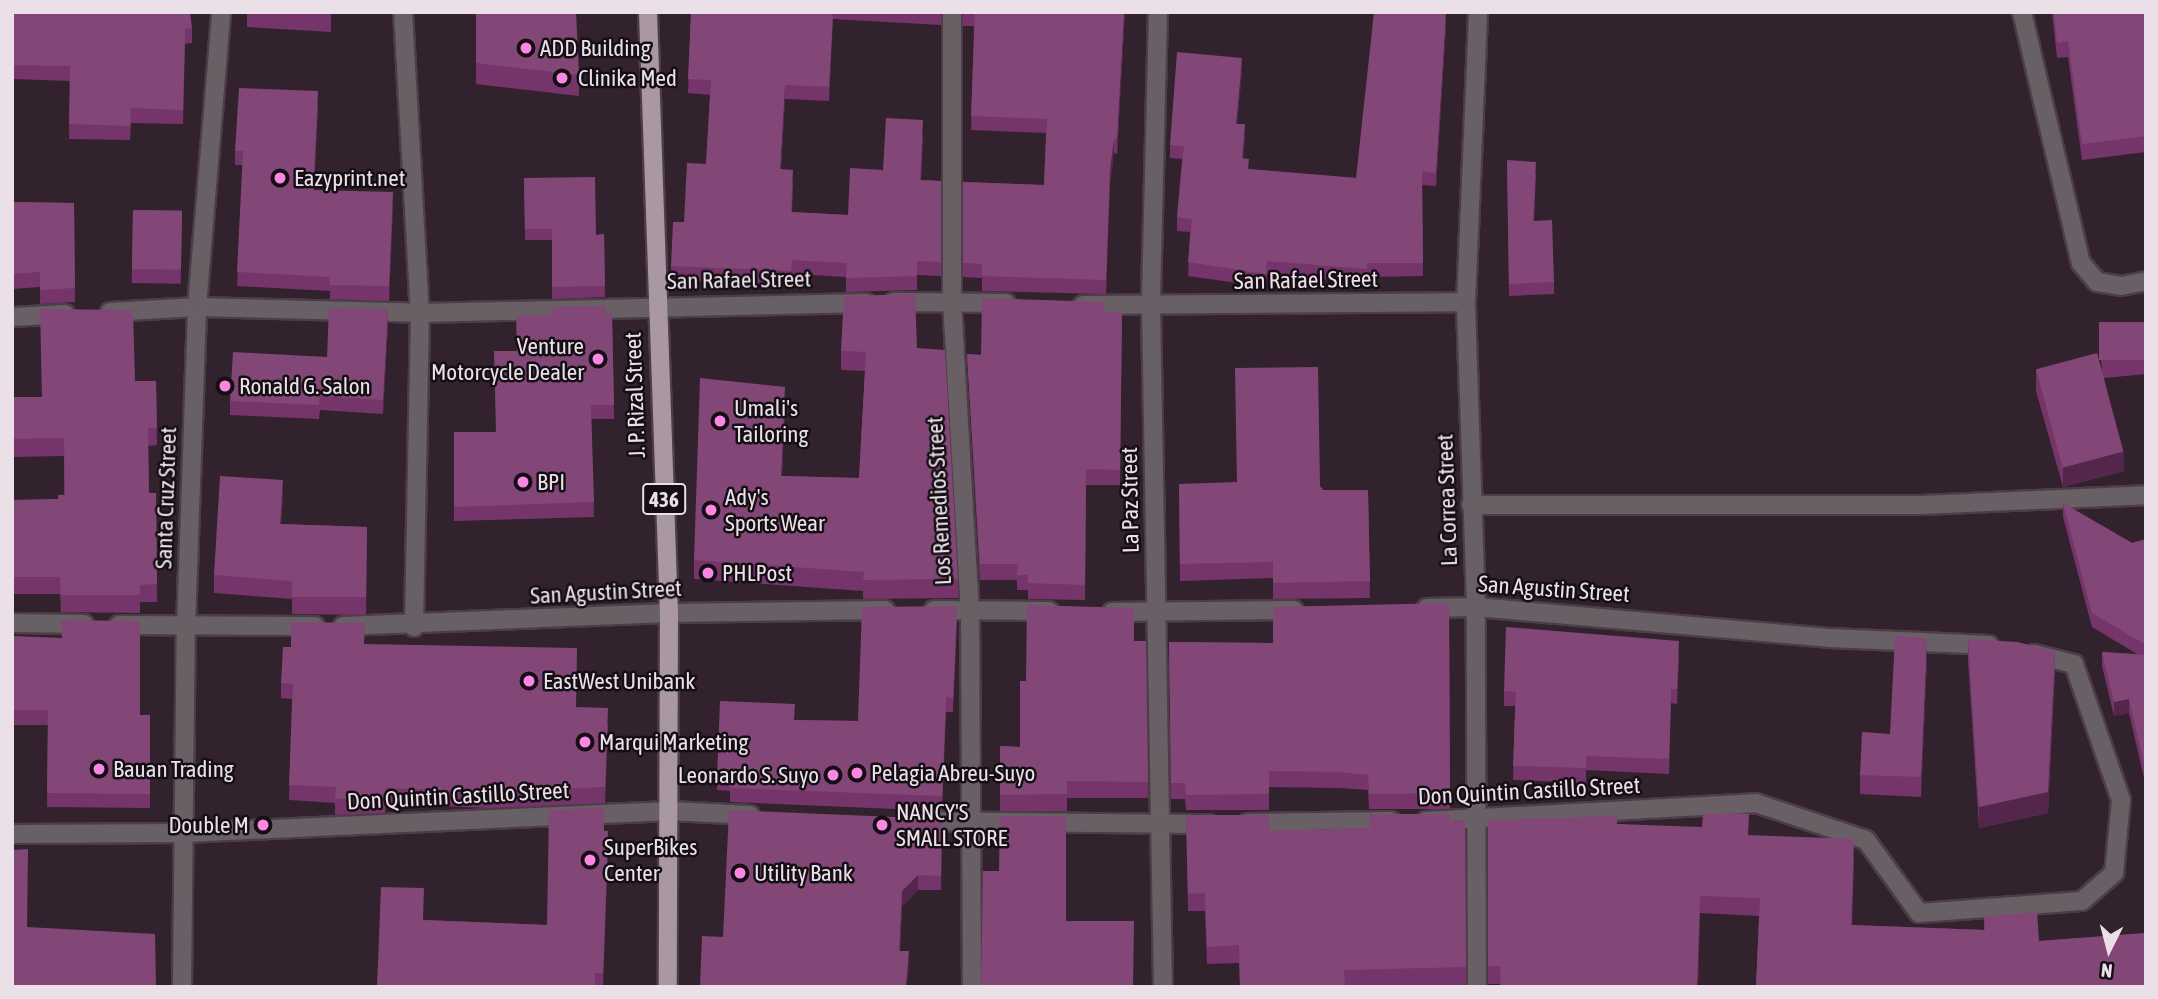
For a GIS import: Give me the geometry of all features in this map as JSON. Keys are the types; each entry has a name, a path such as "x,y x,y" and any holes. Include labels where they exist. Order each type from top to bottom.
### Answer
{"main road":[{"name":"J. P. Rizal Street","path":"648,12 668,613 671,811 668,987"}],"street":[{"name":"Santa Cruz Street","path":"183,987 186,626 197,307 220,12"},
{"path":"403,12 421,313 414,627"},
{"name":"Los Remedios Street","path":"952,12 952,301 970,609 969,823 972,987"},
{"name":"La Paz Street","path":"1158,12 1151,307 1163,987"},
{"name":"La Correa Street","path":"1477,987 1476,607 1466,302 1478,12"},
{"path":"2022,12 2081,263 2097,282 2120,286 2146,281"},
{"name":"San Rafael Street","path":"12,317 197,307 421,313 952,301 1032,303"},
{"name":"San Rafael Street","path":"1058,304 1151,307 1466,302"},
{"path":"1471,505 1921,505 2146,495"},
{"name":"San Agustin Street","path":"1406,608 1476,607 1829,638 1999,646 2074,664 2121,800 2113,873 2082,901 1919,913 1866,840"},
{"name":"San Agustin Street","path":"12,624 414,627 668,613 970,609 1063,611"},
{"path":"1090,612 1309,610"},
{"name":"Don Quintin Castillo Street","path":"901,820 1162,825 1476,820 1756,803 1866,840"},
{"name":"Don Quintin Castillo Street","path":"12,834 184,833 671,811 766,815"}],"building":[{"path":"12,12 190,12 192,28 185,29 183,110 131,108 130,126 69,124 70,66 12,65"},
{"name":"ADD Building","path":"476,12 576,12 579,75 476,63"},
{"path":"691,12 833,12 829,87 785,85 780,169 793,170 791,212 848,215 850,168 883,170 886,118 923,120 920,180 941,181 941,262 917,261 917,276 846,278 847,263 792,260 791,271 671,266 673,222 684,222 687,163 706,164 711,80 688,79"},
{"path":"975,12 1124,12 1117,139 1114,139 1110,169 1106,280 982,276 982,264 963,263 963,182 1044,185 1047,119 971,116"},
{"path":"1374,12 1446,12 1436,173 1422,171 1423,263 1367,263 1367,269 1267,261 1266,274 1188,262 1192,219 1177,217 1184,146 1170,145 1177,52 1242,58 1236,124 1245,124 1242,158 1249,159 1248,169 1356,178"},
{"path":"2054,12 2146,12 2146,136 2082,144 2068,41 2057,43"},
{"path":"239,88 318,91 313,190 393,192 389,286 330,285 330,277 237,272 243,151 235,151"},
{"path":"1507,160 1536,162 1533,221 1552,220 1554,282 1509,284"},
{"path":"595,177 596,235 604,234 605,286 552,287 552,229 525,229 524,178"},
{"path":"12,202 74,203 75,288 40,290 40,272 12,274"},
{"path":"133,210 182,211 181,270 132,269"},
{"path":"915,294 917,348 945,350 958,579 863,580 864,572 694,560 700,378 785,387 781,476 859,478 866,352 841,351 844,296"},
{"path":"982,298 1105,302 1104,312 1122,312 1120,470 1086,469 1085,585 1028,583 1028,575 1017,575 1018,564 980,564 967,354 981,355"},
{"path":"605,306 605,314 612,314 614,405 591,405 594,502 454,507 454,432 496,432 494,351 517,351 516,316 552,315 552,307"},
{"path":"329,308 388,309 383,400 320,396 319,405 230,401 233,352 327,357"},
{"path":"40,309 133,310 135,381 156,381 157,428 148,428 149,493 156,493 157,584 140,585 140,595 61,595 60,577 12,577 12,500 58,499 58,495 65,495 64,438 12,439 12,397 42,397"},
{"path":"2099,322 2146,322 2146,360 2099,360"},
{"path":"2097,353 2123,452 2063,468 2036,369"},
{"path":"1318,367 1320,486 1323,490 1368,490 1370,581 1273,583 1273,562 1180,564 1179,484 1237,482 1235,368"},
{"path":"220,476 283,480 280,524 367,527 366,597 292,597 292,581 214,575"},
{"path":"2063,503 2132,543 2146,539 2146,645 2092,613"},
{"path":"1449,603 1450,793 1369,794 1368,775 1339,772 1269,771 1269,794 1186,795 1185,783 1171,783 1169,642 1273,643 1273,607"},
{"path":"1027,605 1134,608 1134,641 1146,641 1148,782 1067,781 1067,794 1000,795 1000,746 1020,747 1020,681 1026,681"},
{"path":"957,606 953,698 946,697 942,796 730,788 730,777 717,776 720,701 795,704 794,720 858,721 862,607"},
{"path":"61,620 140,621 140,715 150,715 150,794 47,793 48,710 12,710 12,636 62,638"},
{"path":"291,622 365,623 364,644 577,648 576,707 608,708 605,787 490,792 386,788 385,797 335,799 336,787 289,785 293,684 281,683 283,647 291,647"},
{"path":"1506,627 1679,641 1677,689 1671,689 1669,759 1586,756 1586,768 1513,766 1516,692 1504,691"},
{"path":"1895,636 1927,638 1921,777 1860,775 1862,732 1890,734"},
{"path":"1968,639 2017,642 2055,651 2048,792 1979,807"},
{"path":"2102,652 2146,655 2146,773 2129,699 2114,702"},
{"path":"604,808 604,831 608,831 603,973 595,973 595,987 377,987 381,887 424,888 423,920 547,925 549,810"},
{"path":"729,810 942,819 941,876 918,875 902,891 899,951 909,951 906,987 700,987 702,936 723,937"},
{"path":"1369,814 1450,814 1450,821 1465,820 1466,967 1344,970 1345,987 1240,987 1239,945 1207,947 1205,893 1188,894 1186,815 1269,815 1269,831 1370,828"},
{"path":"1703,814 1749,814 1748,835 1854,839 1851,925 1985,930 1984,916 2037,912 2039,941 2146,933 2146,986 1756,987 1760,898 1700,896 1697,987 1501,987 1500,966 1488,966 1488,820 1617,816 1617,824 1702,827"},
{"path":"1000,816 1066,816 1066,921 1134,921 1133,987 981,987 983,871 999,871"},
{"path":"28,849 27,927 155,934 156,987 12,987 12,850"}],"place":[{"name":"ADD Building","path":"526,48"},
{"name":"Clinika Med","path":"562,78"},
{"name":"Eazyprint.net","path":"280,178"},
{"name":"Venture Motorcycle Dealer","path":"598,359"},
{"name":"Ronald G. Salon","path":"225,386"},
{"name":"Umali's Tailoring","path":"720,421"},
{"name":"BPI","path":"523,482"},
{"name":"Ady's Sports Wear","path":"711,510"},
{"name":"PHLPost","path":"708,573"},
{"name":"EastWest Unibank","path":"529,681"},
{"name":"Marqui Marketing","path":"585,742"},
{"name":"Bauan Trading","path":"99,769"},
{"name":"Pelagia Abreu-Suyo","path":"857,773"},
{"name":"Leonardo S. Suyo","path":"833,775"},
{"name":"Double M","path":"263,825"},
{"name":"NANCY'S SMALL STORE","path":"882,825"},
{"name":"SuperBikes Center","path":"590,860"},
{"name":"Utility Bank","path":"740,873"}]}
